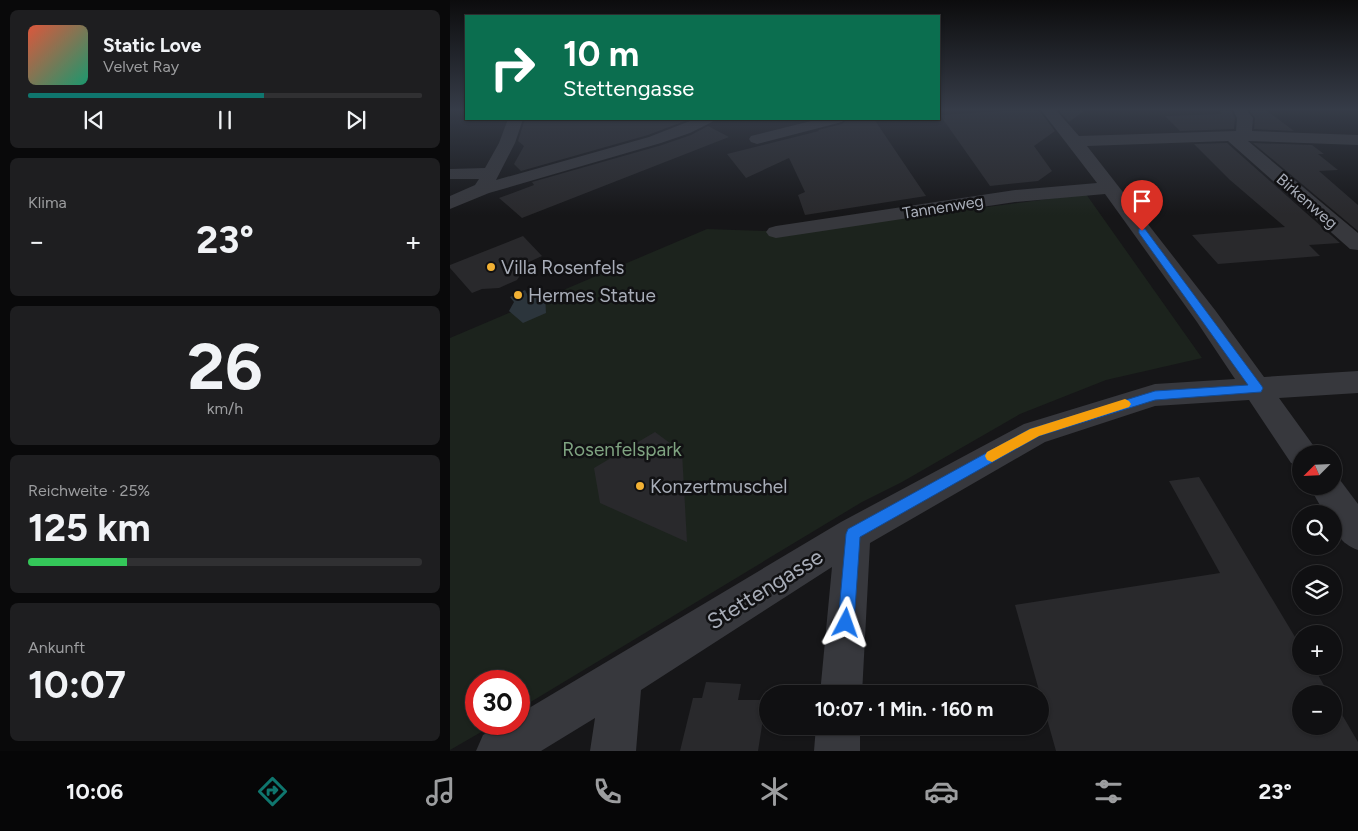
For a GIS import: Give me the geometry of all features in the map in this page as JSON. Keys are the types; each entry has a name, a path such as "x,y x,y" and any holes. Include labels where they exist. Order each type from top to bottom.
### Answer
{"street":[{"path":"450,203 487,181 506,145"},
{"path":"450,174 487,181 558,169 637,145"},
{"path":"1078,145 1206,316 1296,445"},
{"name":"Birkenweg","path":"1248,145 1358,244"},
{"name":"Tannenweg","path":"776,232 1015,196 1110,188"},
{"name":"Stettengasse","path":"499,751 621,678 853,534 1035,432 1155,395 1358,382"},
{"path":"1331,495 1358,533"},
{"path":"842,685 853,534"},
{"path":"613,751 621,678"},
{"path":"837,751 838,735"}],"green space":[{"name":"Rosenfelspark","path":"1086,194 1202,358 1106,380 1020,414 902,482 862,502 530,702 530,670 465,670 465,735 476,735 450,750 450,338 707,229 796,232"}],"shaded area":[{"path":"525,290 528,296 545,295 546,313 523,323 509,311 514,302 510,297"}],"building":[{"path":"613,145 521,171 514,164 524,146"},
{"path":"662,145 708,145 522,218 499,198 534,185 532,182"},
{"path":"763,145 892,145 926,196 805,215 798,195 805,192 789,158 746,178 727,154"},
{"path":"961,145 1035,145 1034,146 1052,171 1038,181 990,186"},
{"path":"1195,145 1229,145 1340,243 1309,245 1320,256 1218,264 1192,235 1285,227 1230,180"},
{"path":"1255,145 1312,145 1324,154 1318,154 1338,170 1319,171 1358,205 1358,231"},
{"name":"Villa Rosenfels","path":"523,236 542,256 529,262 517,280 499,288 482,289 472,293 450,268 450,265"},
{"name":"Konzertmuschel","path":"655,432 682,452 687,542 600,503 594,468"},
{"path":"1199,477 1292,632 1292,675 1318,675 1324,685 1292,685 1292,735 1342,735 1342,715 1358,742 1358,751 1056,751 1049,726 1049,685 1037,685 1015,605 1220,573 1169,481"},
{"path":"706,682 741,684 738,700 759,700 759,735 761,735 758,751 680,751 693,698 702,698"}],"slow traffic":[{"path":"992,456 1035,432 1125,404"}],"place":[{"name":"Villa Rosenfels","path":"491,267"},
{"name":"Hermes Statue","path":"518,295"},
{"name":"Konzertmuschel","path":"640,486"}],"route":[{"path":"846,623 853,534 1035,432 1155,395 1257,388 1142,231"}]}
